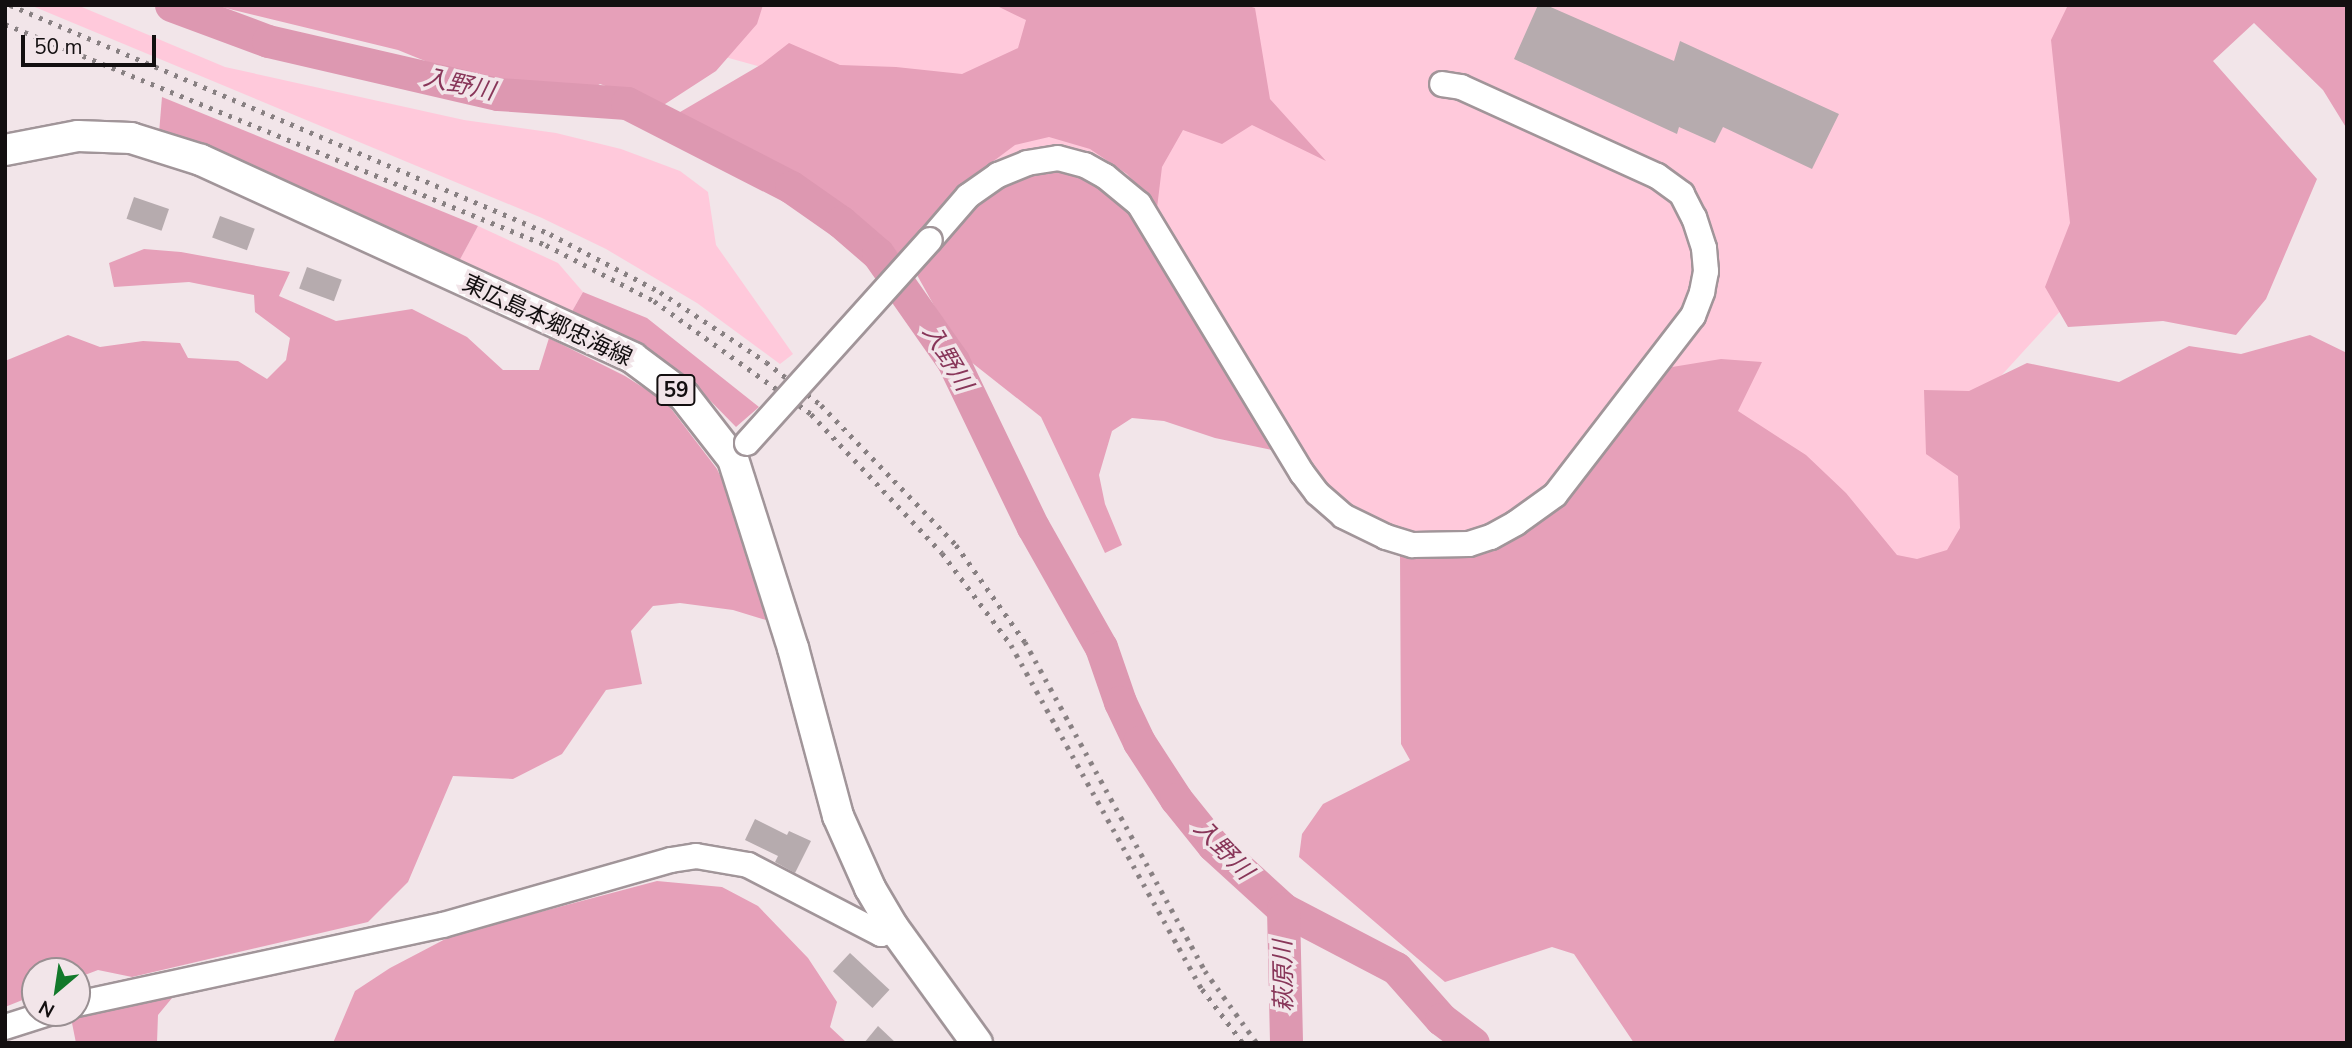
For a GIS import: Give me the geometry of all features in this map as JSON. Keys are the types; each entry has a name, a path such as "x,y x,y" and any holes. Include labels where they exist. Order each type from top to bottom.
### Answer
{"main road":[{"name":"東広島本郷忠海線","path":"5,150 78,136 131,138 201,160 633,358 684,396 740,451 838,816 870,888 893,926 977,1043"}],"street":[{"path":"740,451 968,196 998,175 1027,163 1058,158 1085,165 1105,176 1139,204 1317,494 1343,516 1385,537 1413,545 1469,544 1492,537 1555,495 1693,316 1706,271 1704,248 1682,194 1657,176 1461,88 1442,84"},
{"path":"91,1001 443,925 671,860 696,856 748,865 881,934 893,926"}],"shaded area":[{"path":"30,5 77,5 225,67 464,120 556,133 621,149 680,171 708,192 716,245 793,354 780,364 697,303 606,249 542,218"},
{"path":"213,5 763,5 757,24 716,71 662,106 600,84 581,96 540,97 484,85 398,50"},
{"path":"537,5 2124,5 2095,273 1958,423 1984,552 1910,577 1496,570 1400,553 1363,542 1323,516 1277,451 1099,242 942,117"},
{"path":"995,5 1245,5 1255,8 1270,99 1326,161 1252,125 1222,144 1183,130 1162,167 1157,208 1127,174 1090,149 1049,137 1015,145 979,172 893,260 826,196 675,115 762,64 789,43 840,65 896,67 962,74 1018,48 1026,20"},
{"path":"2068,5 2347,5 2347,129 2323,90 2254,23 2213,61 2317,179 2266,299 2236,335 2163,321 2068,327 2045,287 2070,223 2051,40"},
{"path":"162,97 478,226 457,265 159,133"},
{"path":"1028,169 1070,170 1115,192 1141,222 1277,451 1215,438 1164,421 1132,418 1112,431 1099,475 1105,504 1122,545 1105,553 1041,417 961,354 917,275 990,189"},
{"path":"478,226 558,263 583,292 570,315 457,265"},
{"path":"144,249 181,252 290,272 279,296 336,321 412,309 467,337 503,370 539,370 549,338 625,376 666,402 717,469 740,517 769,621 733,610 680,603 653,606 631,631 642,684 606,690 562,754 513,779 453,776 408,882 368,922 132,977 98,970 91,973 91,957 21,957 21,1001 5,1007 5,361 68,335 100,347 143,341 180,343 188,358 238,361 267,379 286,360 290,338 255,312 254,295 189,282 114,287 109,263"},
{"path":"583,292 647,318 759,407 736,427 691,381 570,315"},
{"path":"2310,335 2347,353 2347,1043 1634,1043 1574,954 1552,947 1445,982 1299,857 1302,834 1323,804 1410,760 1401,744 1400,553 1451,557 1492,549 1535,526 1559,507 1666,368 1721,359 1762,362 1738,411 1806,455 1846,493 1897,555 1917,559 1947,550 1960,528 1958,476 1926,454 1924,390 1969,391 2027,363 2119,382 2189,346 2241,354"},
{"path":"657,881 722,887 758,906 808,958 837,1002 830,1027 847,1043 333,1043 355,991 390,968 453,935"},
{"path":"177,992 158,1015 157,1043 76,1043 73,1027 91,1027 91,1013"}],"building":[{"path":"1538,5 1546,5 1674,61 1680,41 1839,114 1812,169 1723,127 1715,143 1679,127 1677,134 1514,59"},
{"path":"134,197 169,209 161,231 127,219"},
{"path":"220,216 255,229 247,250 212,238"},
{"path":"307,267 342,280 334,301 299,289"},
{"path":"755,819 787,835 789,831 811,841 795,873 775,862 778,856 745,840"},
{"path":"850,953 889,990 872,1008 833,971"},
{"path":"878,1026 896,1043 864,1043"}],"waterway":[{"name":"入野川","path":"171,5 268,41 498,94 627,103 791,187 841,222 878,254 953,361 1033,527 1101,647 1120,702 1139,742 1176,799 1213,845 1283,909 1396,968 1441,1019 1473,1043"},
{"name":"萩原川","path":"1283,909 1286,1043"}],"railway":[{"path":"10,5 550,234 660,292 766,362 821,405 956,545 1025,642 1205,971 1257,1043"},
{"path":"5,24 546,245 654,301 811,414 942,553 1011,645 1202,989 1243,1043"}]}
